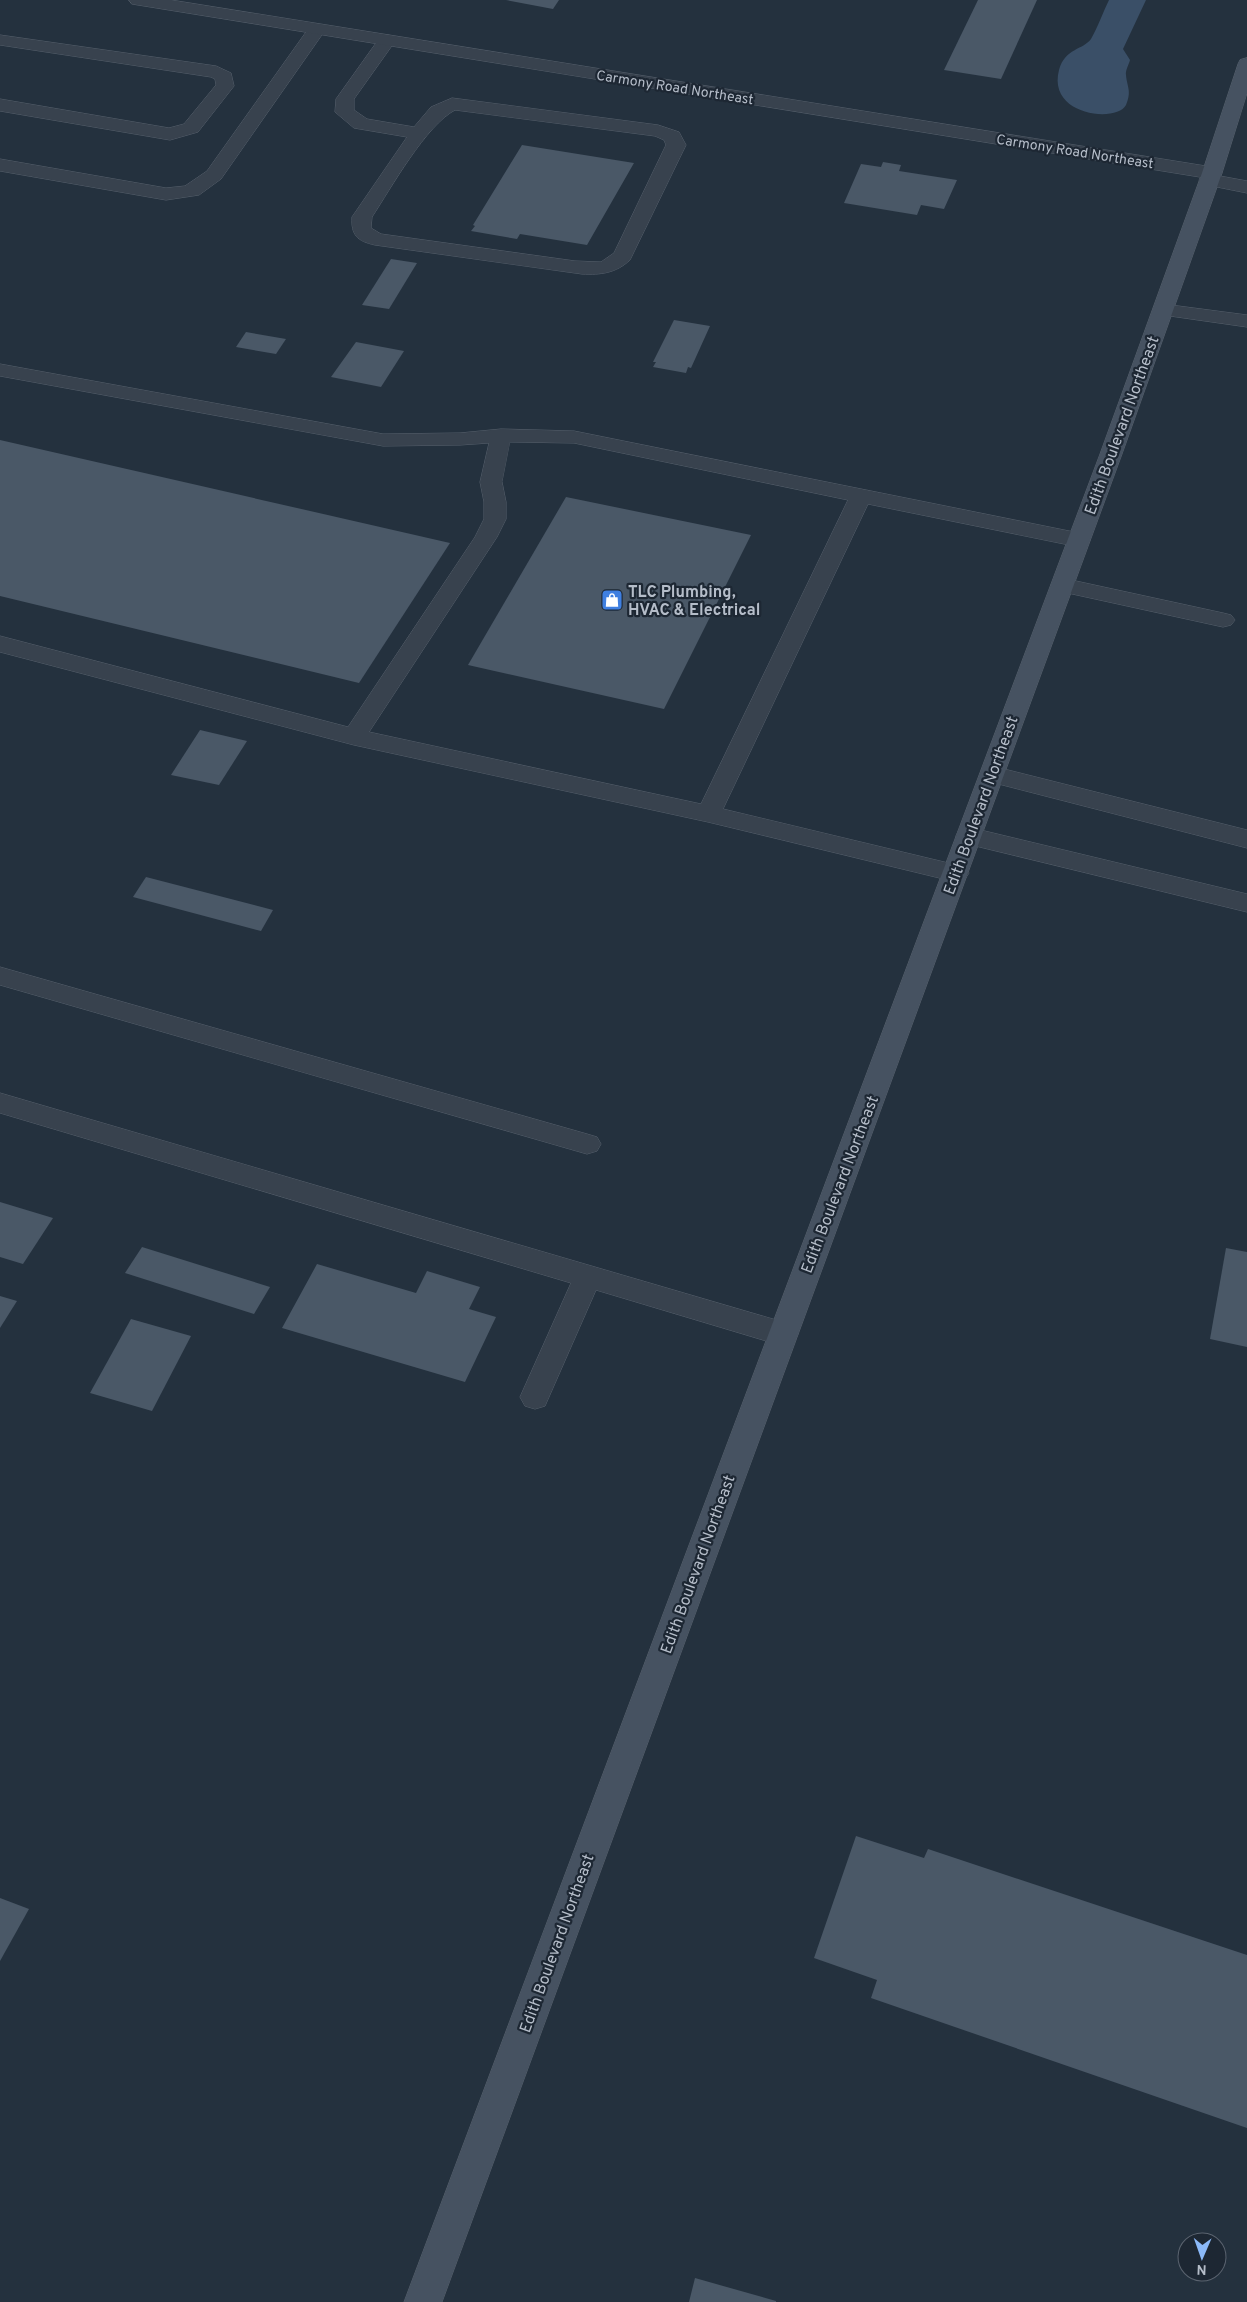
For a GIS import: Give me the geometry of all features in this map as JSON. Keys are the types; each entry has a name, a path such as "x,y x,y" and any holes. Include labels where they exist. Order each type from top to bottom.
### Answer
{"street":[{"name":"Carmony Road Northeast","path":"138,0 1210,177 1247,187"},
{"path":"0,166 166,194 187,194 214,175 317,29"},
{"path":"0,40 216,72 224,77 225,86 191,128 170,134 0,105"},
{"path":"387,40 345,99 344,112 361,124 419,133"},
{"name":"Edith Boulevard Northeast","path":"422,2302 1079,540 1210,177 1247,64"},
{"path":"452,104 658,131 672,136 676,145 623,256 614,265 598,269 375,239 361,230 362,217 419,133 438,111 452,104"},
{"path":"1163,310 1247,321"},
{"path":"0,370 383,440 460,439 501,435 574,437 1079,540"},
{"path":"354,737 486,537 494,519 495,502 491,482 501,435"},
{"path":"708,814 862,496"},
{"path":"1062,585 1223,620"},
{"path":"0,644 354,737 708,814 956,873"},
{"path":"992,774 1247,839"},
{"path":"968,836 1247,902"},
{"path":"0,976 587,1144"},
{"path":"0,1103 783,1334"},
{"path":"535,1397 588,1276"}],"water":[{"path":"1109,0 1146,0 1123,49 1130,60 1126,73 1129,93 1128,100 1120,111 1110,114 1085,112 1073,106 1063,97 1058,85 1059,70 1065,57 1088,43 1091,39"}],"building":[{"path":"506,0 559,0 553,9"},
{"path":"978,0 1037,0 1001,79 944,70"},
{"path":"522,145 634,163 587,245 520,234 517,239 471,231"},
{"path":"883,162 901,165 899,171 957,180 944,209 921,205 917,215 844,203 861,164 881,167"},
{"path":"391,259 417,263 389,309 362,305"},
{"path":"674,320 710,326 691,368 688,367 686,373 653,367 656,362 653,362"},
{"path":"246,332 286,339 276,354 236,347"},
{"path":"356,342 404,351 381,387 331,377"},
{"path":"0,440 450,543 359,683 0,596"},
{"name":"TLC Plumbing, HVAC & Electrical","path":"566,497 751,535 664,709 468,665"},
{"path":"200,730 247,741 219,785 171,775"},
{"path":"146,877 273,910 261,931 133,897"},
{"path":"0,1202 53,1218 23,1264 0,1257"},
{"path":"142,1247 270,1287 254,1314 125,1273"},
{"path":"1226,1248 1247,1252 1247,1347 1210,1339"},
{"path":"317,1264 416,1293 427,1271 480,1287 469,1309 496,1317 465,1382 282,1328"},
{"path":"0,1296 17,1301 0,1328"},
{"path":"131,1319 191,1336 152,1411 90,1393"},
{"path":"856,1836 924,1858 928,1849 1247,1955 1247,2128 871,1998 877,1980 814,1958"},
{"path":"0,1898 29,1909 0,1961"},
{"path":"695,2278 776,2301 776,2302 689,2302"}],"place":[{"name":"TLC Plumbing, HVAC & Electrical","path":"612,600"}]}
